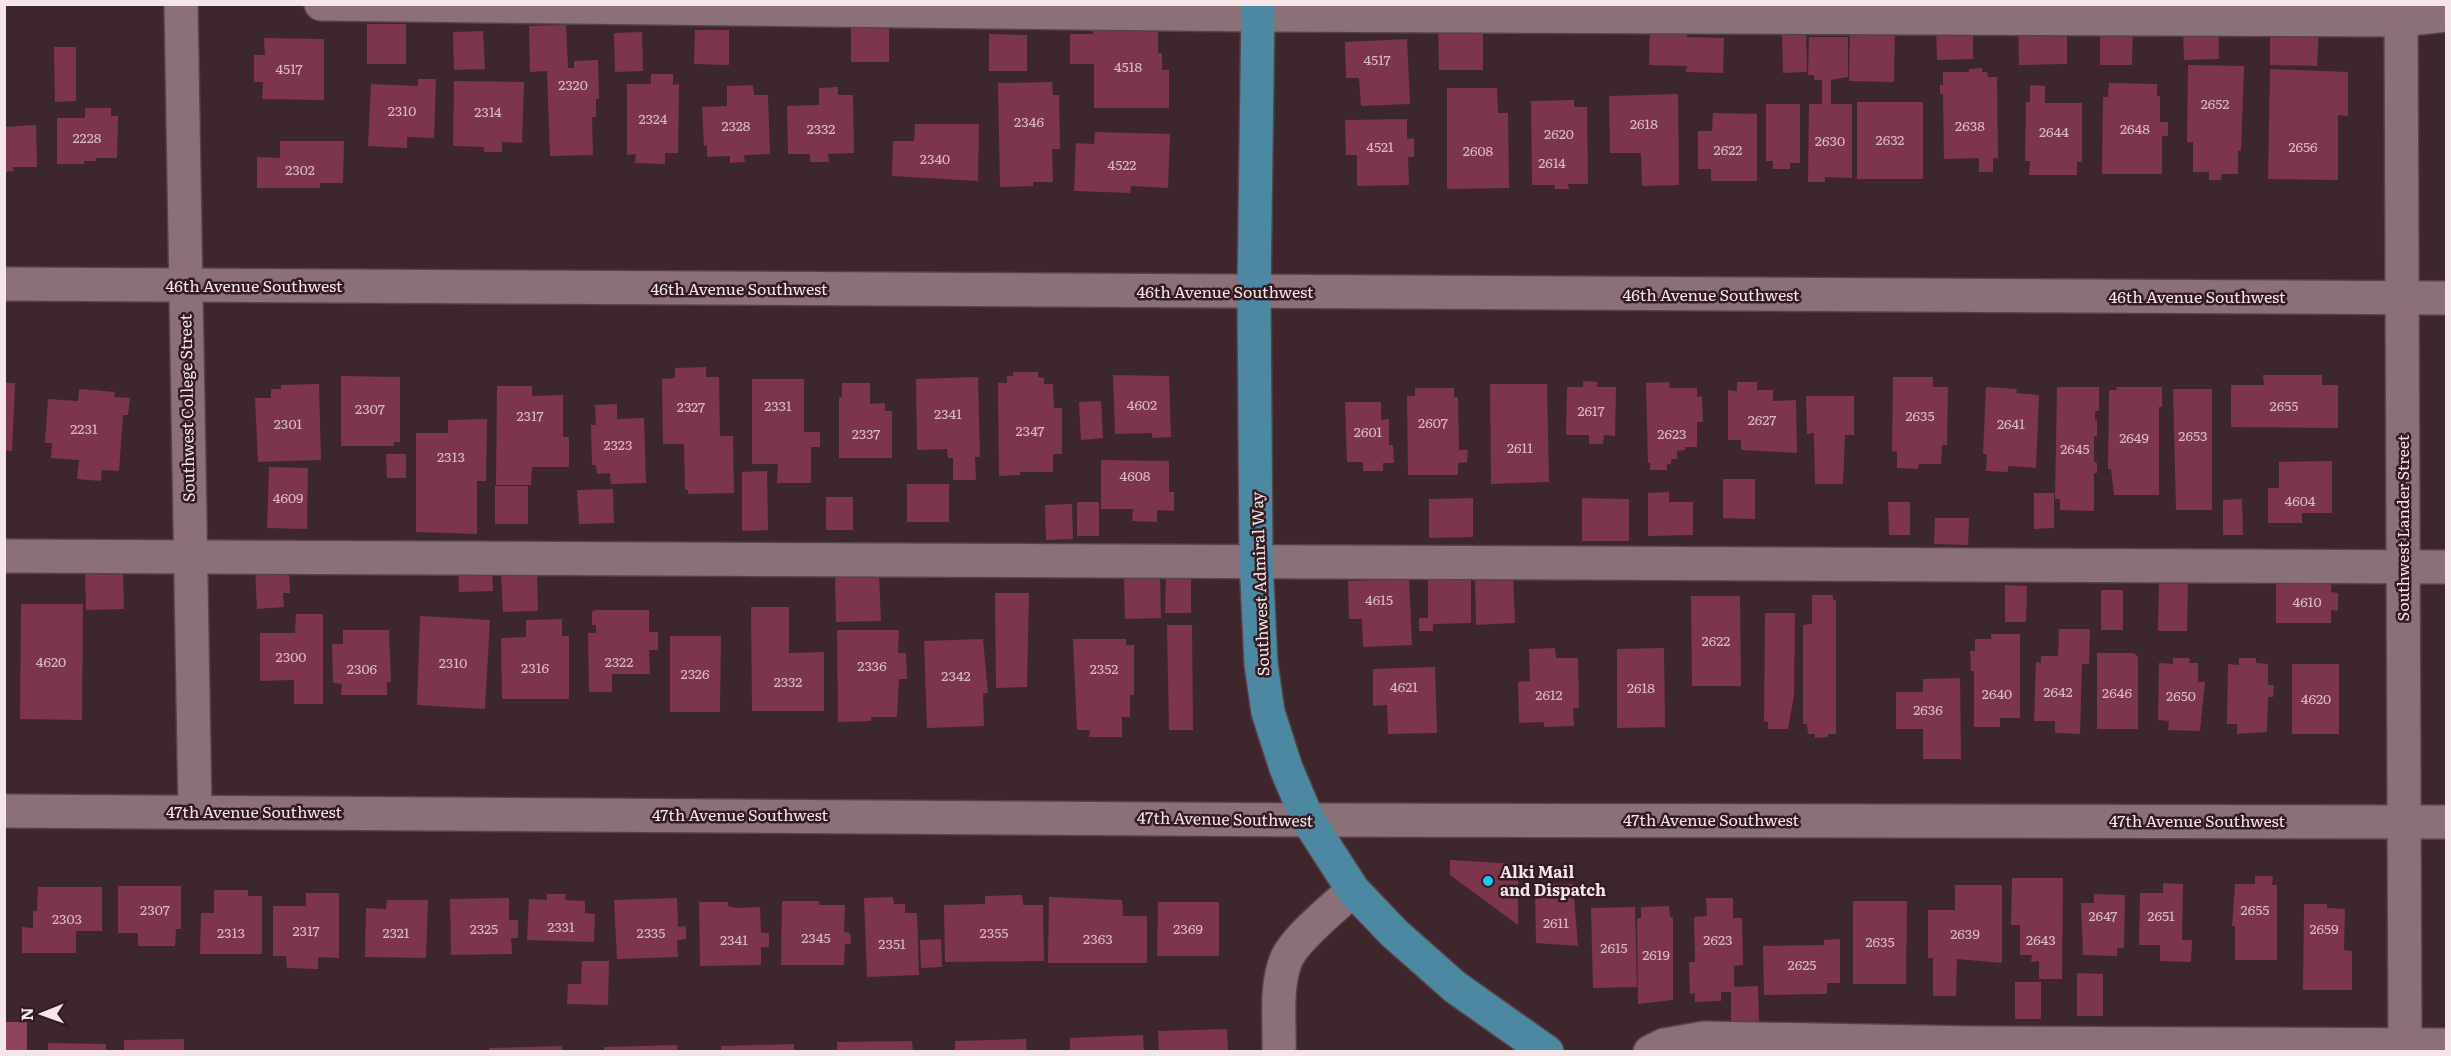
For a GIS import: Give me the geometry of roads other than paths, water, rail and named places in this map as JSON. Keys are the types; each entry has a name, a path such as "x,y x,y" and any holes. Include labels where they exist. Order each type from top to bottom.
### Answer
{"main road":[{"name":"Southwest Admiral Way","path":"1258,10 1254,293 1256,560 1261,664 1268,712 1286,768 1308,820 1353,890 1394,933 1455,987 1547,1052"}],"street":[{"name":"Southwest College Street","path":"181,4 195,811"},
{"path":"321,4 1258,10 2401,12 2446,15"},
{"name":"Southwest Lander Street","path":"2401,12 2404,298 2405,1048"},
{"name":"46th Avenue Southwest","path":"4,284 1254,293 2446,298"},
{"path":"4,556 2446,567"},
{"name":"47th Avenue Southwest","path":"4,811 1308,820 2446,822"},
{"path":"1280,1052 1280,986 1286,958 1308,931 1353,890"},
{"path":"1650,1052 1664,1045 1704,1038 2405,1048 2446,1045"}],"place":[{"name":"Alki Mail and Dispatch","path":"1488,881"}]}
